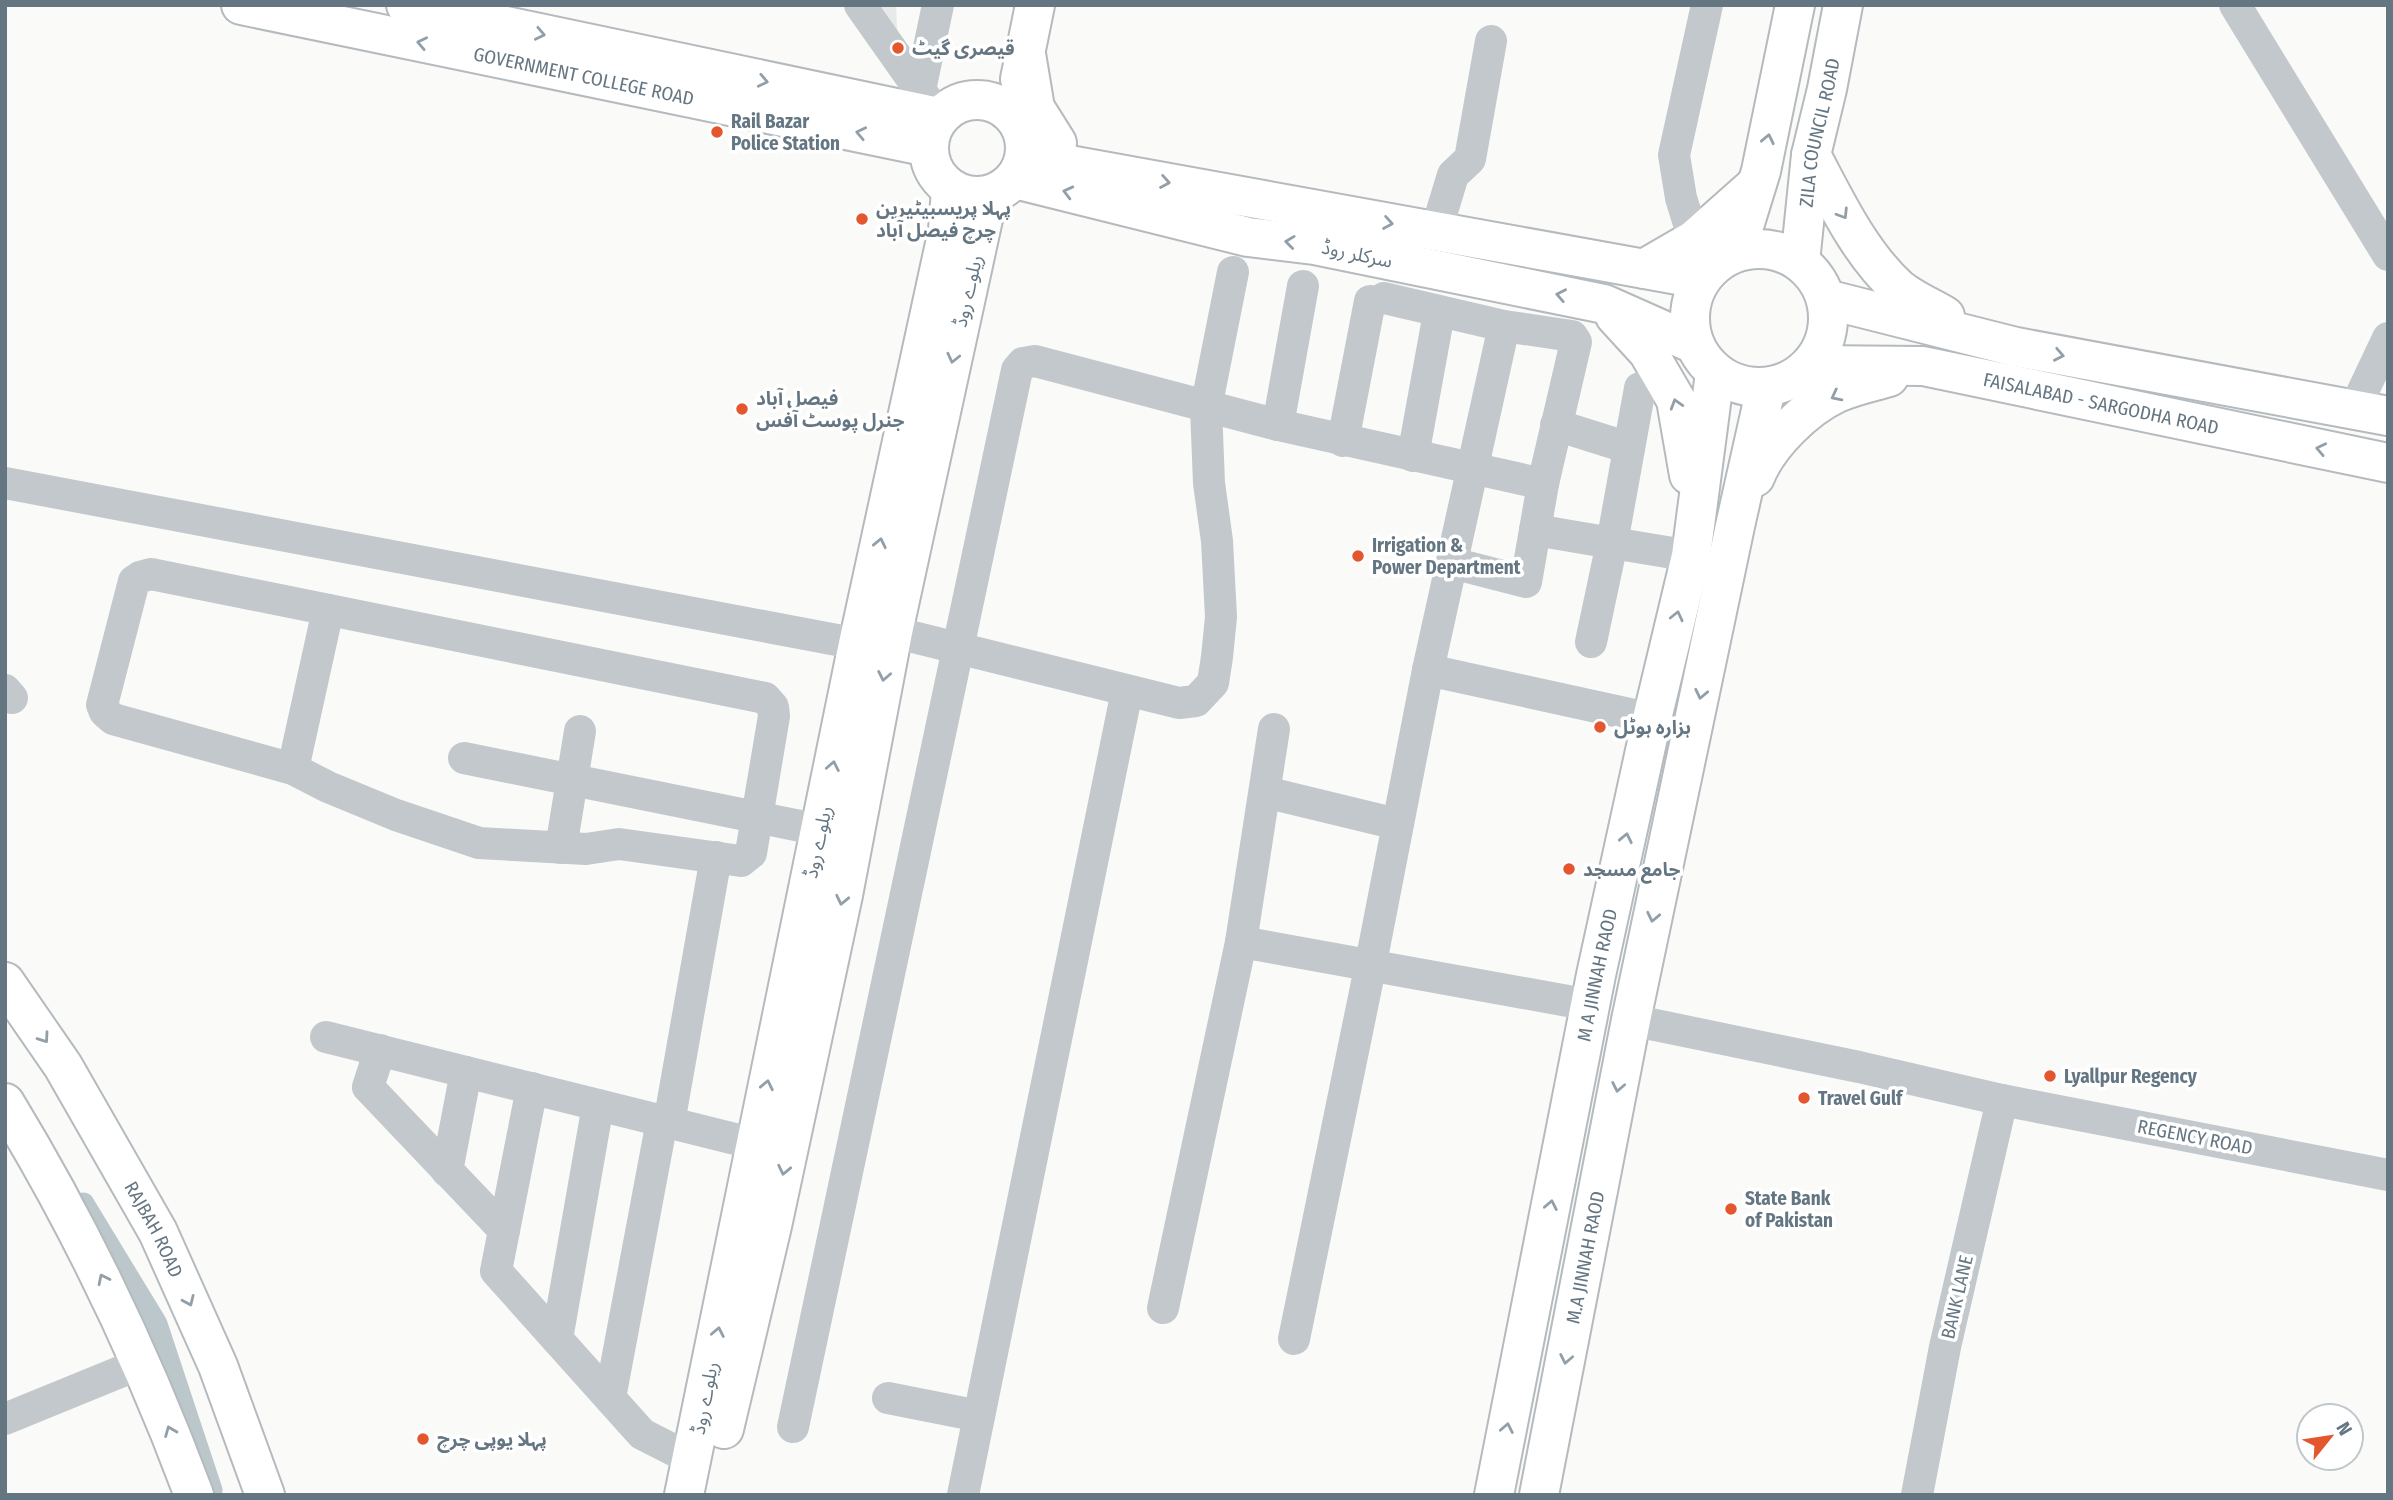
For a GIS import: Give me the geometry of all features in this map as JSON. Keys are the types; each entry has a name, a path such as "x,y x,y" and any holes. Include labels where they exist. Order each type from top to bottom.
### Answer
{"main road":[{"name":"GOVERNMENT COLLEGE ROAD","path":"241,5 466,29 929,118"},
{"path":"407,5 466,29"},
{"path":"997,107 1000,57 1009,5"},
{"path":"997,107 1026,54 1035,5"},
{"path":"1735,252 1756,185 1796,5"},
{"name":"ZILA COUNCIL ROAD","path":"1800,262 1811,155 1843,5"},
{"path":"1026,54 1035,108 1058,145 1088,168"},
{"path":"967,100 997,107 1023,134 1009,177 969,196 951,190 939,178 931,164 929,118 967,100"},
{"path":"1811,155 1833,198 1864,248 1899,289 1979,336"},
{"name":"سرکلر روڈ","path":"1009,177 1088,168 1700,279"},
{"name":"سرکلر روڈ","path":"1009,177 1248,237 1314,245 1604,304 1704,358"},
{"name":"ریلوے روڈ","path":"688,1477 821,830 1009,177"},
{"path":"1644,269 1694,240 1756,185"},
{"name":"ریلوے روڈ","path":"709,1495 775,1213 832,948 875,638 948,230 951,190"},
{"path":"1758,248 1780,252 1800,262 1816,278 1826,299 1828,323 1823,345 1811,365 1791,381 1766,388 1740,386 1704,358 1689,322 1691,299 1700,279 1716,262 1735,252 1758,248"},
{"name":"FAISALABAD - SARGODHA ROAD","path":"1826,299 2016,347 2371,413"},
{"path":"1604,304 1648,352 1676,400 1694,537 1735,526"},
{"path":"2010,384 2016,347"},
{"name":"M A JINNAH RAOD","path":"1494,1495 1590,1005 1694,537 1704,358"},
{"name":"FAISALABAD - SARGODHA ROAD","path":"1811,365 1923,366 2388,463"},
{"path":"1735,526 1760,463 1794,422 1837,393 1923,366"},
{"path":"1631,1020 1766,388"},
{"name":"RAJBAH ROAD","path":"5,982 63,1066 158,1232 218,1366 265,1495"},
{"name":"M.A JINNAH RAOD","path":"1539,1495 1631,1020"},
{"path":"5,1103 49,1175 101,1275 142,1363 194,1495"}],"street":[{"path":"860,5 929,118"},
{"path":"929,118 938,5"},
{"path":"1694,240 1681,198 1674,155 1707,5"},
{"path":"2235,5 2388,254"},
{"path":"1436,231 1453,175 1471,159 1491,41"},
{"path":"5,483 875,638 957,649 1179,703 1196,701 1213,683 1221,617 1217,541 1209,483 1206,408 1233,272"},
{"path":"1278,425 1303,286"},
{"path":"1343,441 1377,300 1504,326 1572,336 1576,342 1543,484 1526,582 1452,564"},
{"path":"1413,456 1437,324"},
{"path":"1294,1339 1428,670 1504,326"},
{"path":"2371,413 2388,338"},
{"path":"793,1427 1017,370 1023,363 1035,361 1206,408 1543,484"},
{"path":"1591,642 1640,388"},
{"path":"1556,425 1629,448"},
{"path":"1535,530 1612,543 1694,537"},
{"path":"151,574 765,698 774,707 751,853 741,861 619,844 586,849 480,843 396,816 293,769 113,719 105,712 102,705 134,581 151,574"},
{"path":"293,769 328,610"},
{"path":"1428,670 1652,719"},
{"path":"963,1495 1127,691"},
{"path":"1163,1308 1241,943 1274,729"},
{"path":"561,848 580,731"},
{"path":"464,758 821,830"},
{"path":"1265,792 1397,824"},
{"path":"610,1398 716,857"},
{"path":"1241,943 1590,1005"},
{"name":"REGENCY ROAD","path":"1631,1020 1859,1067 2002,1100 2388,1175"},
{"path":"326,1037 755,1144"},
{"path":"380,1050 368,1087 504,1230"},
{"path":"447,1171 466,1072"},
{"path":"532,1088 496,1271 642,1434 688,1477"},
{"name":"BANK LANE","path":"1917,1495 1945,1347 2002,1100"},
{"path":"557,1339 598,1105"},
{"path":"5,1419 142,1363"},
{"path":"888,1398 979,1416"}],"shaded area":[{"path":"844,5 896,5 898,48"}],"waterway":[{"path":"83,1204 156,1324 211,1490"}],"place":[{"name":"قیصری گیٹ","path":"898,48"},
{"name":"Rail Bazar Police Station","path":"717,132"},
{"name":"پہلا پریسبیٹیرین چرچ فیصل آباد","path":"862,219"},
{"name":"فیصل آباد جنرل پوسٹ آفس","path":"742,409"},
{"name":"Irrigation & Power Department","path":"1358,556"},
{"name":"ہزارہ ہوٹل","path":"1600,727"},
{"name":"جامع مسجد","path":"1569,869"},
{"name":"Lyallpur Regency","path":"2050,1076"},
{"name":"Travel Gulf","path":"1804,1098"},
{"name":"State Bank of Pakistan","path":"1731,1209"},
{"name":"پہلا یوپی چرچ","path":"423,1439"}]}
